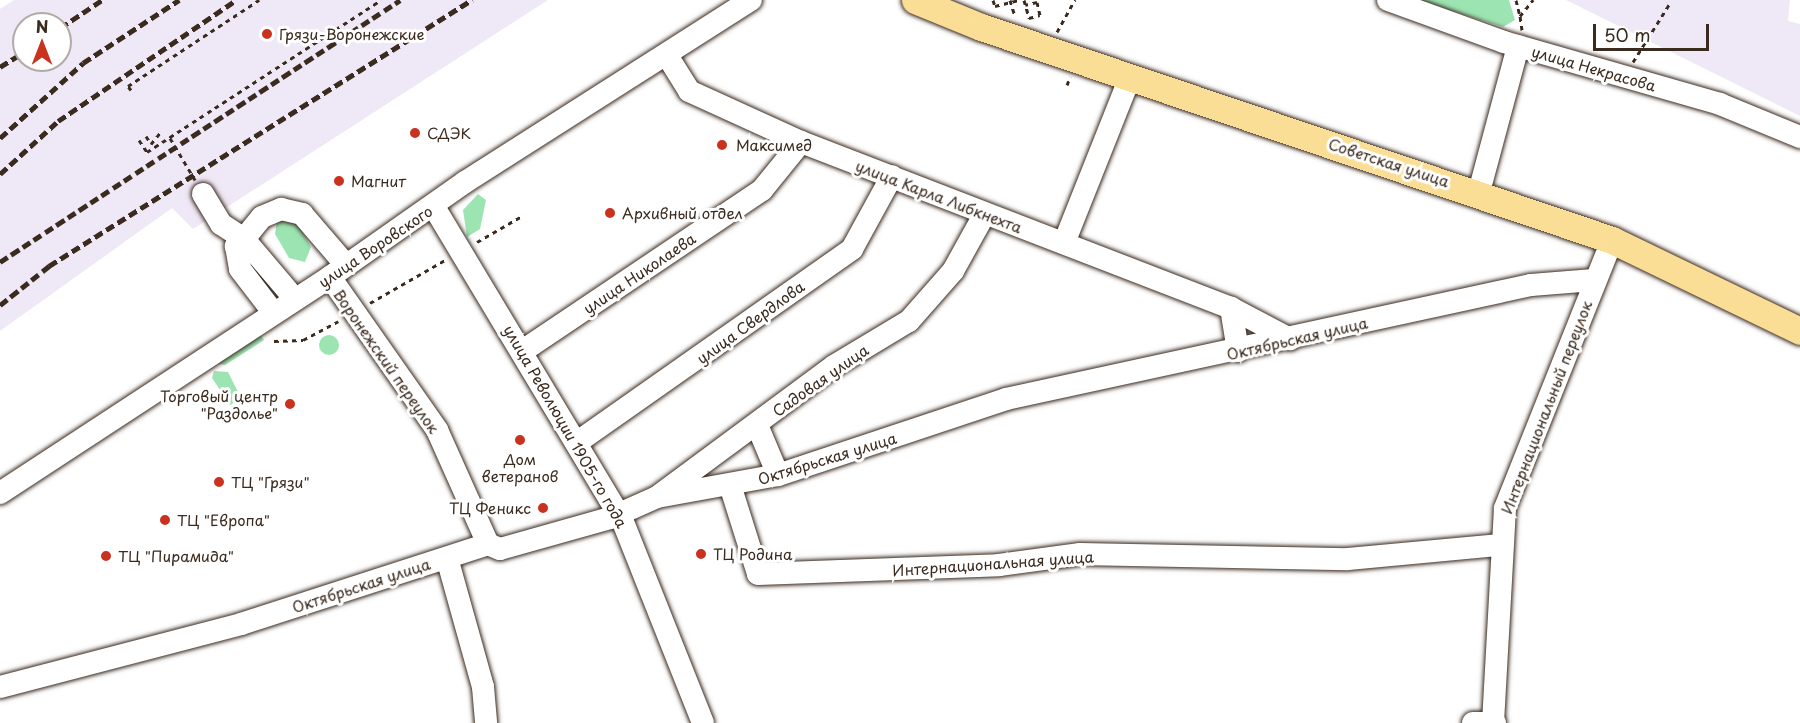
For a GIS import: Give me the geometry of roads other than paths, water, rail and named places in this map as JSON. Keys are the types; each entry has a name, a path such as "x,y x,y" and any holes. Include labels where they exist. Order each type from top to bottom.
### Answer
{"main road":[{"name":"Советская улица","path":"915,0 1130,77 1479,192 1612,240 1800,331"},
{"name":"Советская улица","path":"946,0 968,20"}],"street":[{"name":"улица Воровского","path":"0,493 434,207 465,182 668,57 752,0"},
{"name":"улица Некрасова","path":"1388,0 1524,47 1720,104 1800,137"},
{"path":"1479,192 1524,47"},
{"name":"улица Карла Либкнехта","path":"668,57 689,91 801,142 984,215 1064,243 1231,308 1290,339"},
{"path":"1064,243 1130,77"},
{"name":"улица Николаева","path":"524,350 762,190 801,142"},
{"name":"улица Свердлова","path":"579,441 852,249 891,177"},
{"path":"204,194 221,224 244,239 294,298"},
{"name":"улица Революции 1905-го года","path":"434,207 579,441 619,514 665,616 703,723"},
{"name":"Воронежский переулок","path":"244,239 262,217 281,209 302,214 437,430 488,544"},
{"name":"Садовая улица","path":"657,497 834,366 909,321 953,271 984,215"},
{"path":"244,239 236,246 240,269 273,312"},
{"name":"Интернациональный переулок","path":"1494,723 1500,545 1505,508 1594,280 1612,240"},
{"name":"Октябрьская улица","path":"0,687 241,624 488,544 500,549 619,514 657,497 778,475 1006,399 1238,351 1531,285 1594,280"},
{"path":"1231,308 1238,351"},
{"path":"757,425 778,475"},
{"name":"Интернациональная улица","path":"730,485 760,584 987,565 1080,554 1348,559 1500,545"},
{"path":"447,558 483,687 486,723"},
{"path":"1473,723 1494,723"}],"railway":[{"path":"72,20 102,0"},
{"path":"0,138 83,63 179,0"},
{"path":"0,174 58,121 236,0"},
{"path":"0,262 400,0"},
{"path":"0,305 49,266 472,0"},
{"path":"0,67 12,60"}],"place":[{"name":"Грязи-Воронежские","path":"267,34"},
{"name":"СДЭК","path":"415,133"},
{"name":"Максимед","path":"722,145"},
{"name":"Магнит","path":"339,181"},
{"name":"Архивный отдел","path":"610,213"},
{"name":"Торговый центр \"Раздолье\"","path":"290,404"},
{"name":"Дом ветеранов","path":"520,440"},
{"name":"ТЦ \"Грязи\"","path":"219,482"},
{"name":"ТЦ Феникс","path":"543,508"},
{"name":"ТЦ \"Европа\"","path":"165,520"},
{"name":"ТЦ Родина","path":"701,554"},
{"name":"ТЦ \"Пирамида\"","path":"106,556"}]}
